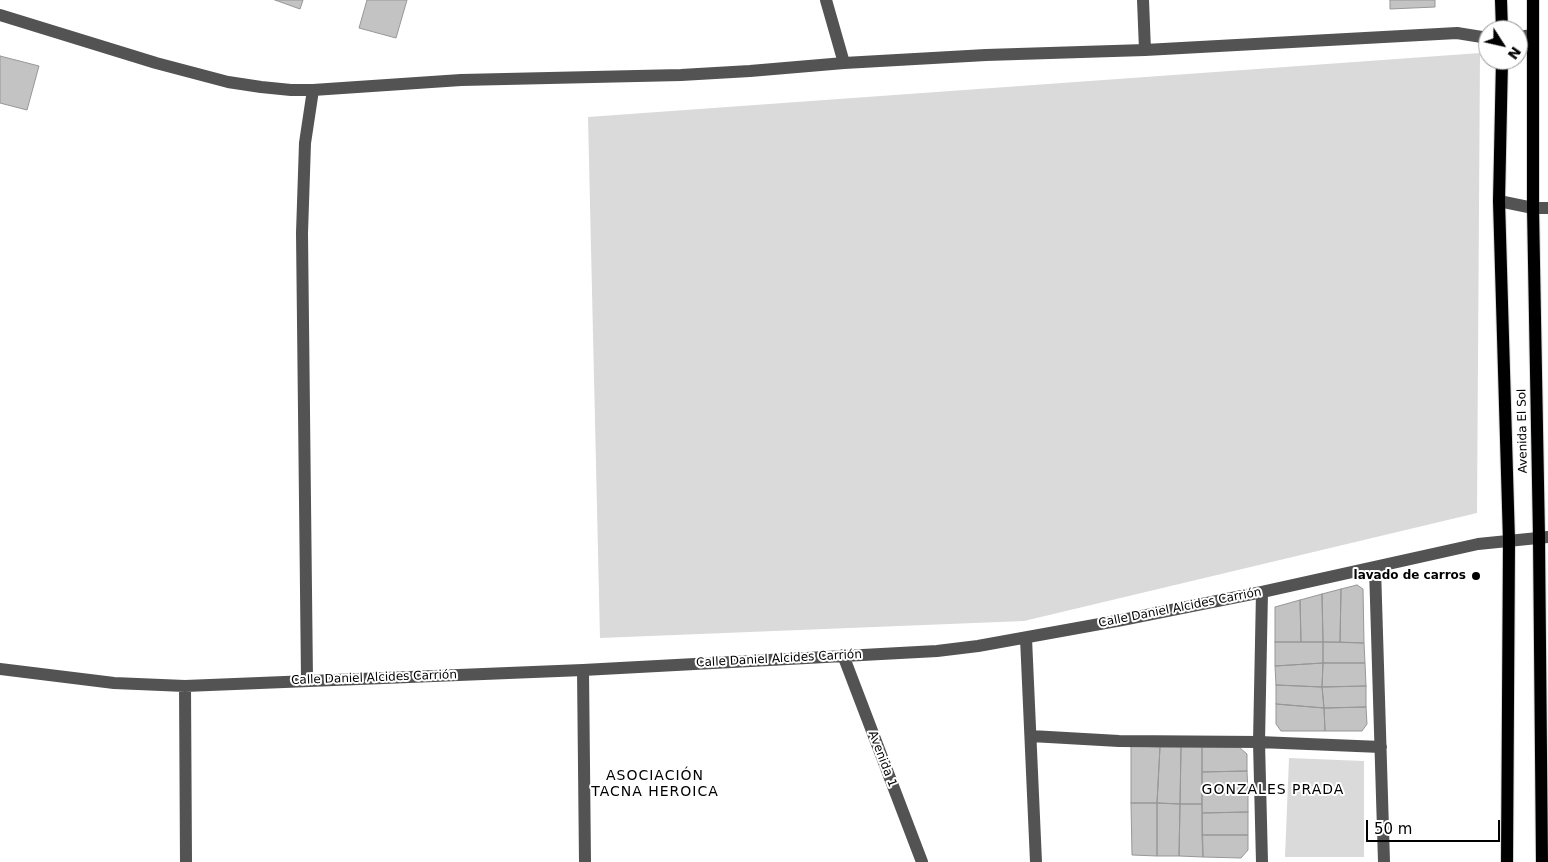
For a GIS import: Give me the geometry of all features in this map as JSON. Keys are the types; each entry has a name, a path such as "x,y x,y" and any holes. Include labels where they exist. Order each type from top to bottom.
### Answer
{"main road":[{"path":"1502,0 1502,20"},
{"name":"Avenida El Sol","path":"1533,0 1533,208 1544,537 1542,862"},
{"name":"Avenida El Sol","path":"1502,70 1500,201 1509,541 1507,862"}],"street":[{"path":"826,0 844,63"},
{"path":"1143,0 1145,50"},
{"path":"0,15 156,63 228,82 261,87 313,90 461,80 681,75 986,55 1145,50 1457,34 1478,37"},
{"path":"1528,36 1533,35"},
{"path":"307,680 302,233 305,143 313,90"},
{"path":"1500,201 1533,208 1548,208"},
{"name":"Calle Daniel Alcides Carrión","path":"0,669 114,683 185,686 583,670 937,651 1026,638 1262,592 1478,544 1544,537"},
{"path":"1375,568 1384,862"},
{"path":"1262,592 1259,742 1262,862"},
{"path":"1026,638 1036,862"},
{"name":"Avenida 1","path":"843,655 922,862"},
{"path":"583,670 585,862"},
{"path":"185,686 186,862"},
{"path":"1031,736 1119,742 1259,742 1380,747"}],"shaded area":[{"path":"1478,53 1478,70 1480,70 1477,513 1024,621 600,638 588,117"},
{"path":"1289,758 1364,761 1364,857 1285,857"}],"building":[{"path":"275,0 303,0 300,9"},
{"path":"367,0 407,0 396,38 359,28"},
{"path":"1390,0 1435,0 1435,7 1390,9"},
{"path":"0,56 39,66 27,110 0,103"},
{"path":"1357,585 1363,589 1364,643 1340,642 1341,589"},
{"path":"1341,589 1340,642 1323,642 1322,594"},
{"path":"1322,594 1323,642 1301,642 1300,600"},
{"path":"1300,600 1301,642 1275,642 1275,607"},
{"path":"1275,642 1323,642 1323,663 1275,666"},
{"path":"1323,642 1364,643 1365,663 1323,663"},
{"path":"1323,663 1365,663 1366,686 1322,687"},
{"path":"1323,663 1322,687 1276,685 1275,666"},
{"path":"1276,685 1322,687 1324,708 1276,704"},
{"path":"1366,686 1366,707 1324,708 1322,687"},
{"path":"1276,704 1324,708 1325,731 1281,731 1276,724"},
{"path":"1366,707 1367,724 1362,731 1325,731 1324,708"},
{"path":"1131,746 1160,747 1157,803 1131,803"},
{"path":"1160,747 1181,747 1180,804 1157,803"},
{"path":"1181,747 1202,747 1202,804 1180,804"},
{"path":"1202,747 1239,747 1247,754 1247,771 1202,772"},
{"path":"1247,771 1248,793 1202,794 1202,772"},
{"path":"1248,793 1248,812 1202,813 1202,794"},
{"path":"1131,803 1157,803 1157,856 1132,855"},
{"path":"1157,803 1180,804 1179,856 1157,856"},
{"path":"1180,804 1202,804 1203,857 1179,856"},
{"path":"1248,812 1248,835 1202,835 1202,813"},
{"path":"1202,835 1248,835 1248,850 1241,858 1203,857"}],"place":[{"name":"lavado de carros","path":"1476,576"}],"district":[{"name":"ASOCIACIÓN TACNA HEROICA","path":"655,784"},
{"name":"GONZALES PRADA","path":"1273,790"}]}
